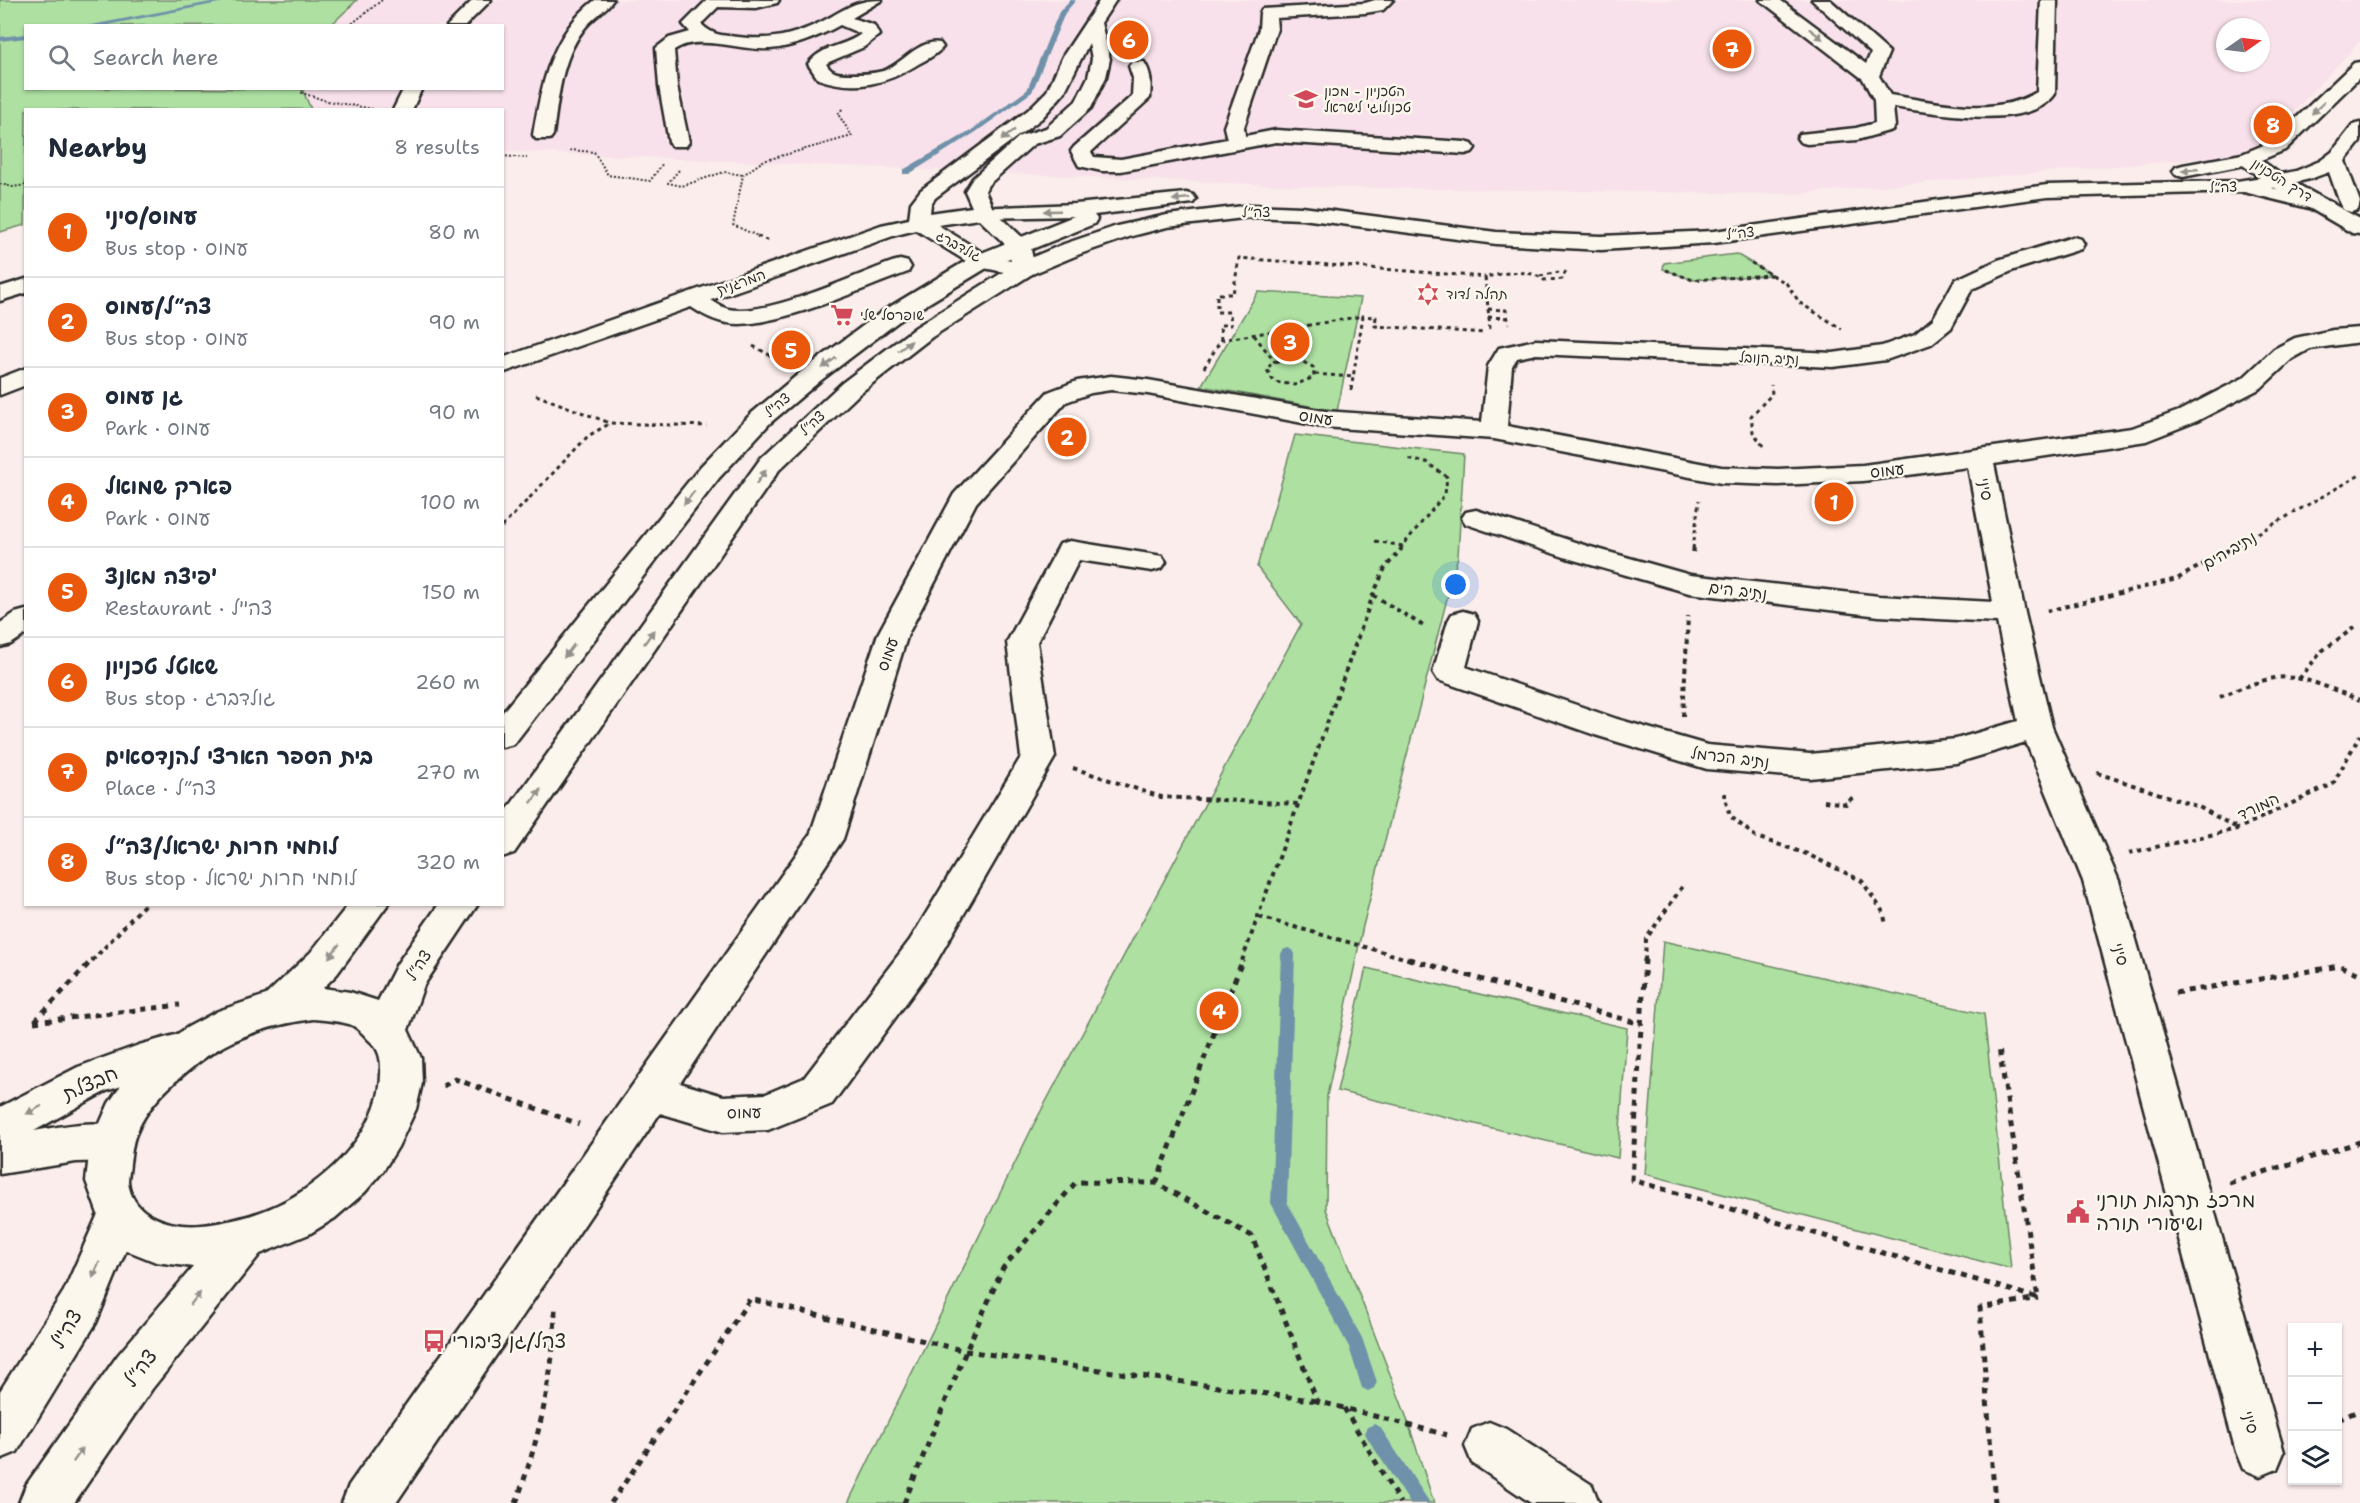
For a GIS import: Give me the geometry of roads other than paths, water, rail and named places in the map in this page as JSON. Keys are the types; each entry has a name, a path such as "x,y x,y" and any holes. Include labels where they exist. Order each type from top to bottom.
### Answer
{"street":[{"path":"457,24 483,0"},
{"path":"543,135 551,78 558,57 570,36 605,0"},
{"path":"706,38 691,24 715,1 756,3 771,0"},
{"path":"679,142 669,94 665,48 674,40 685,36 748,44 776,43 798,37 874,0"},
{"name":"גולדברג","path":"1024,269 982,261 963,251 919,222 918,212 928,194 1035,114 1055,93 1072,56 1095,30 1108,0"},
{"path":"1237,142 1234,127 1268,29 1268,13 1365,8 1377,6 1385,0"},
{"path":"1768,0 1786,11 1870,76 1884,100 1885,126 1857,134 1807,138"},
{"path":"1820,0 1880,52 1870,76"},
{"path":"1884,100 1999,111 2020,108 2037,102 2046,94 2049,0"},
{"path":"837,19 868,29 870,35 865,41 823,55 817,63 824,75 836,79 870,80 891,74 934,47"},
{"path":"1028,140 1053,132 1084,104 1091,92 1101,59 1095,30"},
{"path":"1024,269 1019,245 984,212 975,191 980,182 1028,140 1063,104 1095,30"},
{"path":"1091,92 1120,84 1129,78 1138,66 1143,78 1141,98 1081,151 1086,162 1102,165 1121,165 1260,137 1291,136 1465,148"},
{"name":"צה״ל","path":"1152,202 1216,196 1273,196 1326,200 1488,221 1565,225 1632,224 1723,218 2040,176 2202,169 2247,159 2278,146 2360,68"},
{"path":"1120,84 1127,91 1130,110"},
{"path":"403,108 412,90"},
{"path":"2355,209 2336,160 2360,129"},
{"name":"דרך הטכניון","path":"2247,159 2299,175 2334,193 2355,209"},
{"name":"דרך הטכניון","path":"2247,159 2277,181 2325,206 2360,228"},
{"name":"צה״ל","path":"504,841 770,464 850,388 924,332 1024,269 1072,249 1143,226 1252,211 1302,213 1496,238 1612,242 1714,237 2048,191 2237,187 2299,175 2336,160"},
{"path":"2237,187 2325,206"},
{"name":"המרגנית","path":"504,365 847,244 919,222 984,212 1067,211 1152,202"},
{"name":"צה\"ל","path":"504,733 710,472 748,431 811,376 891,316 982,261 1096,216 1152,202"},
{"name":"נתיב הנובל","path":"1494,431 1500,366 1508,353 1536,347 1833,360 1886,353 1923,339 1943,323 1963,285 2006,265 2073,244"},
{"path":"693,299 721,315 741,317 770,312 900,267"},
{"path":"0,294 24,287"},
{"name":"עמוס","path":"367,1503 825,839 893,634 964,500 1057,397 1086,386 1111,383 1324,419 1494,431 1721,475 1783,477 1863,473 1980,459 2137,435 2188,416 2252,383 2283,354 2303,343 2360,335"},
{"path":"0,388 24,376"},
{"name":"סיני","path":"1980,459 2010,613 2037,727 2101,881 2260,1452"},
{"name":"נתיב הים","path":"1476,518 1577,552 1689,584 1879,606 2010,613"},
{"name":"עמוס","path":"651,1092 723,1114 768,1112 818,1091 923,951 1038,757 1022,642 1070,550 1152,562"},
{"path":"0,637 24,621"},
{"name":"נתיב הכרמל","path":"1460,633 1449,672 1606,727 1707,756 1810,766 1956,751 2037,727"},
{"path":"280,1006 324,963 368,906"},
{"name":"צה״ל","path":"388,1031 398,999 410,975 459,906"},
{"path":"314,1003 344,1006 369,1015 388,1031 401,1057 402,1088 391,1124 367,1161 333,1194 291,1222 244,1240 193,1247 149,1239 119,1216 107,1182 112,1142 128,1109 153,1078 186,1049 216,1030 248,1016 280,1006 314,1003"},
{"name":"חבצלת","path":"0,1128 92,1079 139,1062 186,1049"},
{"path":"0,1155 76,1143 112,1142"},
{"name":"צה\"ל","path":"0,1435 80,1307 119,1216"},
{"name":"צה״ל","path":"45,1503 135,1372 244,1240"},
{"path":"1489,1446 1574,1503"}],"waterway":[{"path":"100,24 231,0"},
{"path":"906,172 974,131 1030,91 1062,12 1073,0"},
{"path":"0,39 24,36"},
{"path":"1288,954 1279,1203 1356,1344 1368,1382"},
{"path":"1374,1433 1421,1503"}],"place":[{"name":"שאטל טכניון","path":"1129,40"},
{"name":"בית הספר הארצי להנדסאים","path":"1732,49"},
{"name":"הטכניון - מכון טכנולוגי לישראל","path":"1306,99"},
{"name":"לוחמי חרות ישראל/צה״ל","path":"2273,125"},
{"name":"תהלה לדוד","path":"1428,294"},
{"name":"שופרסל שלי","path":"842,315"},
{"name":"גן עמוס","path":"1290,342"},
{"name":"פיצה מאנצ'","path":"791,350"},
{"name":"צה״ל/עמוס","path":"1067,437"},
{"name":"עמוס/סיני","path":"1834,502"},
{"name":"פארק שמואל","path":"1219,1011"},
{"name":"מרכז תרבות תורני ושיעורי תורה","path":"2078,1212"},
{"name":"צהל/גן ציבורי","path":"434,1341"}]}
